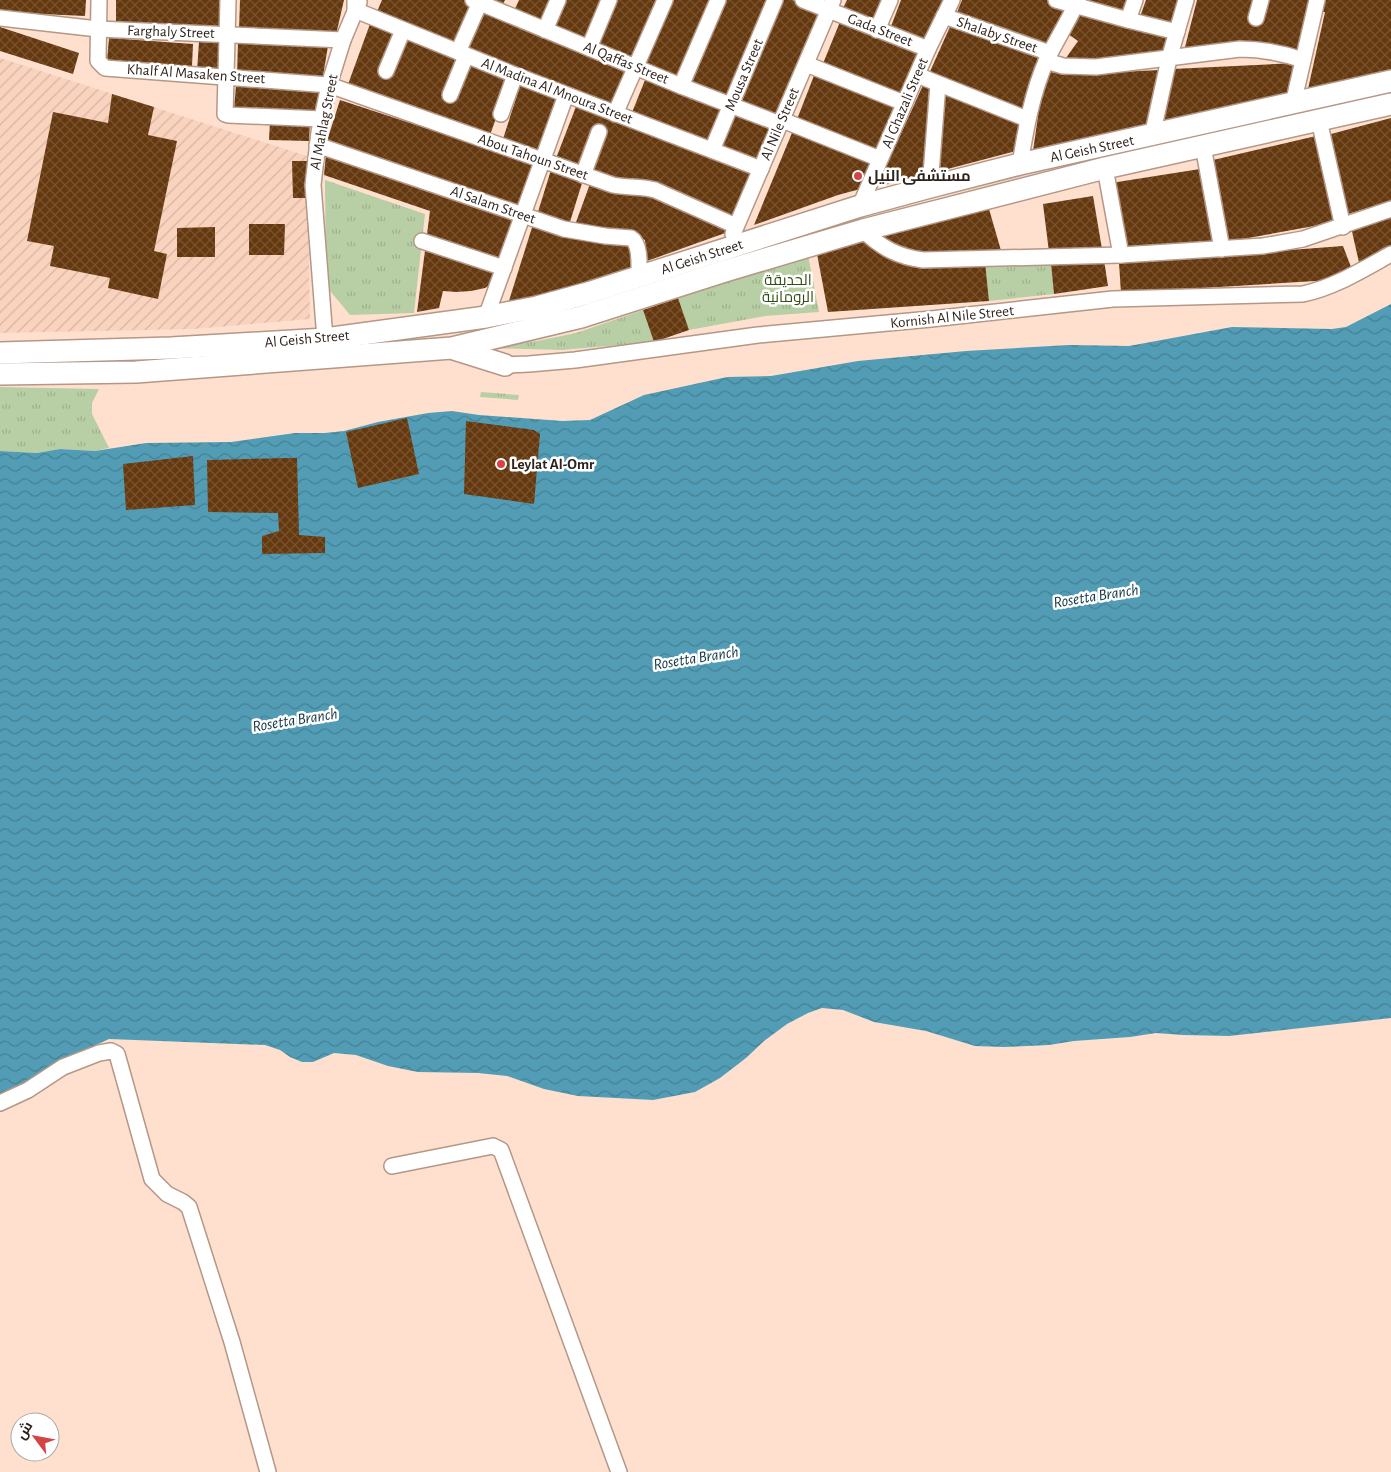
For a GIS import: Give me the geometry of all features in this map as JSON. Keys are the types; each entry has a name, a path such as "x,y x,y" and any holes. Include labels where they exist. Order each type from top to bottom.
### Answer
{"main road":[{"name":"Al Geish Street","path":"3,351 171,348 326,339 486,317 588,294 860,206 930,187 1020,164 1391,81"},
{"name":"Al Geish Street","path":"0,374 136,372 452,348 581,317 725,271 864,230 1104,168 1391,104"},
{"path":"452,348 505,365"}],"street":[{"name":"Khalf Al Masaken Street","path":"99,0 98,61 105,68 329,85"},
{"path":"228,0 224,110 226,115 322,119"},
{"path":"545,30 558,0"},
{"path":"588,48 609,0"},
{"path":"615,114 665,0"},
{"path":"681,86 718,0"},
{"name":"Mousa Street","path":"712,150 775,0"},
{"name":"Gada Street","path":"803,0 831,5 878,30 928,49"},
{"path":"878,30 890,0"},
{"name":"Al Ghazali Street","path":"860,206 928,49 952,0"},
{"path":"1056,0 1077,3 1128,20 1177,32"},
{"path":"1128,20 1135,0"},
{"path":"1152,136 1186,0"},
{"path":"1256,18 1261,0"},
{"path":"1293,104 1317,0"},
{"path":"450,95 478,1"},
{"name":"Al Qaffas Street","path":"478,1 506,7 545,30 681,86 880,159"},
{"name":"Al Madina Al Mnoura Street","path":"357,3 403,30 566,95 761,169"},
{"name":"Al Mahlag Street","path":"326,339 313,185 317,145 329,85 357,3"},
{"path":"1020,164 1027,119 1035,90 1048,57 1077,3"},
{"name":"Al Nile Street","path":"727,249 831,5"},
{"name":"Shalaby Street","path":"944,16 1048,57 1062,66 1079,68 1170,59 1240,49 1262,49 1283,53 1303,60"},
{"name":"Farghaly Street","path":"0,18 98,29 343,40"},
{"path":"386,71 403,30"},
{"path":"806,64 904,103"},
{"path":"500,114 515,75"},
{"path":"916,76 1027,119"},
{"path":"930,187 938,84"},
{"name":"Abou Tahoun Street","path":"329,85 583,175 622,187 656,190 736,226"},
{"path":"486,317 566,95"},
{"path":"1319,120 1343,227"},
{"path":"583,175 599,132"},
{"name":"Al Salam Street","path":"317,145 564,228 584,233 634,239 637,244 640,277"},
{"path":"1203,146 1222,249"},
{"path":"1104,168 1121,255"},
{"path":"864,230 873,240 890,251 923,260 1121,255 1263,246 1303,239 1343,227 1391,209"},
{"path":"422,241 504,268"},
{"name":"Kornish Al Nile Street","path":"505,365 575,360 758,335 931,319 1113,299 1303,294 1336,284 1391,254"},
{"path":"0,1103 28,1090 63,1067 106,1052 111,1051 117,1054 150,1174 163,1191 174,1199 184,1202 189,1207 232,1342 268,1472"},
{"path":"392,1166 493,1146 501,1150 619,1472"}],"shaded area":[{"path":"0,58 307,156 310,319 194,329 0,333"}],"green space":[{"path":"325,180 425,214 414,313 350,315 326,286"},
{"name":"الحديقة الرومانية","path":"808,255 819,312 765,316 689,330 678,298"},
{"path":"1050,256 1054,294 989,301 985,262"},
{"path":"643,310 654,342 562,350 484,348 537,341 576,333"},
{"path":"0,387 99,389 92,403 92,414 109,448 95,451 60,449 37,453 0,451"},
{"path":"481,392 519,395 518,400 480,397"}],"water":[{"name":"Rosetta Branch","path":"1391,304 1391,1018 1229,1036 1156,1033 1049,1045 1004,1047 975,1046 926,1031 874,1022 843,1010 822,1008 787,1024 720,1078 695,1092 653,1100 578,1096 544,1089 507,1076 478,1073 418,1072 388,1066 356,1055 334,1053 313,1062 302,1062 280,1050 265,1045 109,1039 89,1048 0,1101 0,451 37,453 60,449 95,451 146,443 231,442 295,433 344,431 378,422 428,413 452,411 479,415 562,421 590,420 644,395 727,377 771,376 858,361 966,351 1069,345 1129,346 1232,327 1332,329 1346,327"}],"building":[{"path":"0,0 86,0 85,16 0,12"},
{"path":"116,0 226,0 223,33 116,22"},
{"path":"240,0 344,0 336,35 239,30"},
{"path":"382,0 467,0 474,3 454,46 376,14"},
{"path":"485,0 505,0 502,6"},
{"path":"519,0 551,0 541,22 514,11"},
{"path":"564,0 604,0 588,43 552,27"},
{"path":"618,0 660,0 633,61 598,47"},
{"path":"672,0 714,0 681,79 645,64"},
{"path":"726,0 771,0 731,98 692,83"},
{"path":"782,0 792,0 823,12 781,118 741,103"},
{"path":"847,0 887,0 877,25 843,8"},
{"path":"901,0 947,0 928,44 890,29"},
{"path":"962,0 1050,0 1072,7 1050,51 956,15"},
{"path":"1086,0 1129,0 1125,13 1085,3"},
{"path":"1146,0 1179,0 1172,26 1140,17"},
{"path":"1197,0 1310,0 1297,52 1184,51"},
{"path":"1319,0 1391,0 1391,74 1308,89 1325,12 1316,12"},
{"path":"481,6 631,68 613,109 462,49"},
{"path":"1081,9 1166,34 1166,54 1067,63 1066,58 1078,41 1068,34"},
{"path":"842,17 922,51 902,97 822,66"},
{"path":"953,20 1045,55 1025,114 928,76"},
{"path":"370,24 511,76 489,138 347,87"},
{"path":"0,27 79,53 73,74 0,51"},
{"path":"109,38 193,44 192,66 107,61"},
{"path":"238,41 328,46 322,82 237,76"},
{"path":"199,42 223,43 221,72 197,71"},
{"path":"1296,63 1291,92 1161,122 1172,69"},
{"path":"1160,70 1148,125 1033,151 1041,95 1048,72 1079,74"},
{"path":"815,73 898,104 877,154 796,122"},
{"path":"647,75 726,104 709,148 631,115"},
{"path":"521,83 557,95 537,156 502,142"},
{"path":"924,83 933,86 927,174 884,185 879,182"},
{"path":"236,86 320,93 318,116 234,109"},
{"path":"943,90 1022,122 1016,151 940,171"},
{"path":"112,94 154,107 148,135 177,141 154,251 167,254 158,299 108,288 110,278 50,266 54,246 27,241 53,112 108,123"},
{"path":"340,100 535,164 519,210 326,144"},
{"path":"577,104 756,172 734,221 631,184 592,174 608,130 597,127 582,170 555,161"},
{"path":"735,111 774,124 758,165 720,149"},
{"path":"1391,118 1391,201 1348,214 1331,134"},
{"path":"270,122 310,123 309,141 269,140"},
{"path":"794,128 875,163 864,188 838,195 754,225"},
{"path":"1316,136 1336,222 1226,242 1213,160"},
{"path":"326,154 516,218 502,262 427,234 430,211 324,175"},
{"path":"292,161 308,161 308,198 293,198"},
{"path":"1200,169 1213,244 1125,252 1111,183"},
{"path":"551,170 583,180 569,225 537,215"},
{"path":"591,181 627,195 659,192 728,232 647,261 645,240 632,234 575,225"},
{"path":"1093,196 1102,249 1049,252 1043,204"},
{"path":"989,209 1002,254 911,253 878,238"},
{"path":"1391,215 1391,250 1360,267 1351,227"},
{"path":"534,221 632,247 633,270 508,304"},
{"path":"249,224 285,224 284,255 249,255"},
{"path":"215,227 215,257 177,257 177,228"},
{"path":"863,242 881,253 985,262 989,301 828,312 817,254"},
{"path":"426,243 500,268 496,282 485,288 471,291 443,291 439,308 417,312"},
{"path":"1343,246 1351,267 1332,280 1121,293 1119,263"},
{"path":"1104,260 1108,286 1054,294 1051,264"},
{"path":"678,298 689,330 654,342 643,310"},
{"path":"407,418 419,474 358,488 346,432"},
{"name":"Leylat Al-Omr","path":"466,421 534,430 540,434 534,504 464,494"},
{"path":"193,456 195,505 126,510 123,464"},
{"path":"297,458 299,535 325,537 325,553 262,554 262,536 279,531 278,513 208,512 207,460"}],"place":[{"name":"مستشفى النيل","path":"858,176"},
{"name":"Leylat Al-Omr","path":"501,464"}]}
